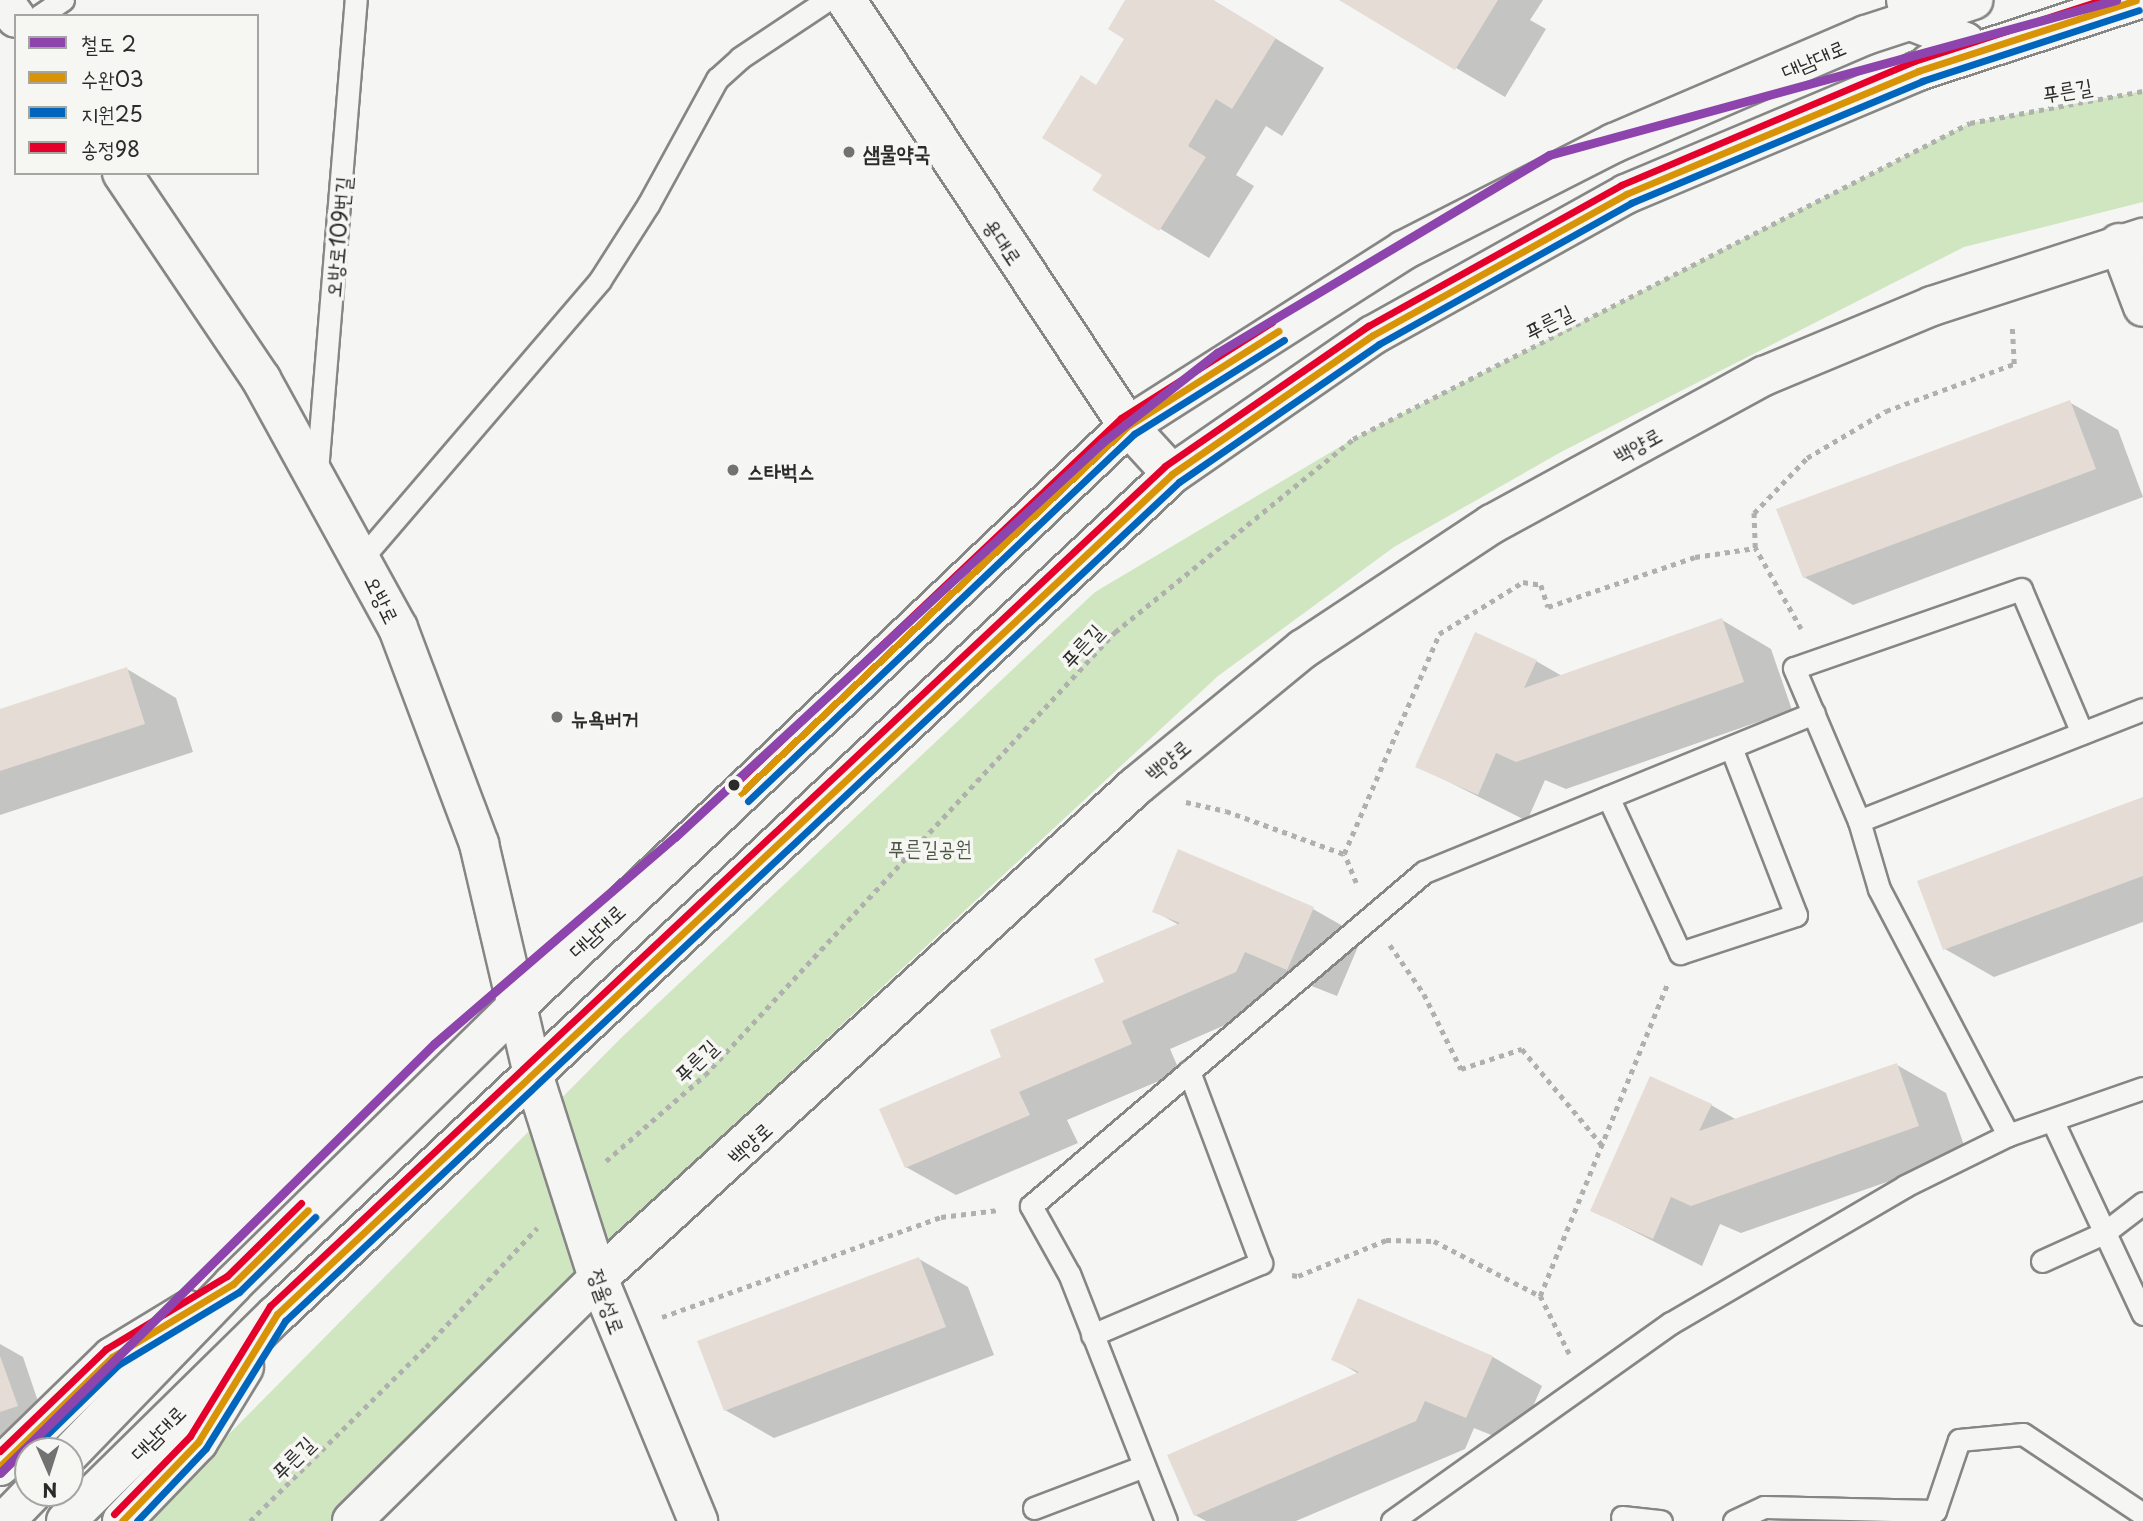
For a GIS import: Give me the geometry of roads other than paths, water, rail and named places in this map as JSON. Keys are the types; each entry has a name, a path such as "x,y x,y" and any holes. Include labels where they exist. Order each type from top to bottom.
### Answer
{"main road":[{"path":"3,0 14,15"},
{"name":"용대로","path":"846,0 1128,426 1172,474"},
{"name":"대남대로","path":"84,1438 233,1283 520,1003 1128,426 1404,250 1614,143 1866,35 1908,11 1973,0"},
{"name":"대남대로","path":"66,1521 277,1314 1172,474 1373,335 1626,194 1918,71 2136,0"},
{"path":"1908,11 1965,42 1918,71"},
{"name":"오방로","path":"123,175 261,379 317,474 362,558 420,680 480,844 520,1003 534,1074"},
{"path":"2131,240 2143,307"},
{"name":"백양로","path":"352,1521 598,1279 1136,786 1303,649 1492,524 1763,376 1840,341 2007,280 2131,240"},
{"name":"정율성로","path":"534,1074 598,1279 698,1521"},
{"name":"대남대로","path":"0,1466 112,1357 233,1283"},
{"name":"대남대로","path":"121,1521 198,1442 277,1314"},
{"path":"5,1521 18,1507"}],"lane":[{"path":"42,14 63,0"},
{"name":"오방로109번길","path":"317,474 356,0"},
{"path":"362,558 600,279 648,205 717,79 740,58 827,0"},
{"path":"2008,1135 1879,889 1859,821 1794,668 2021,589 2082,733"},
{"path":"1859,821 2143,709"},
{"path":"1167,1521 1142,1467 1069,1274 1031,1206 1423,872 1814,713"},
{"path":"1608,797 1680,953 1796,915 1731,747"},
{"path":"1092,1335 1261,1263 1189,1072"},
{"path":"1392,1521 1671,1323 1905,1186 2008,1135 2053,1122 2143,1088"},
{"path":"2053,1122 2143,1314"},
{"path":"2042,1261 2104,1233 2143,1203"},
{"path":"1734,1521 1764,1507 1935,1511 1959,1440 2023,1434 2143,1514"},
{"path":"1034,1508 1142,1467"},
{"path":"1622,1517 1661,1521"}],"rail line":[{"name":"2","path":"0,1473 434,1044 675,837 1103,442 1217,353 1549,155 2116,0"}],"place":[{"name":"샘물약국","path":"849,152"},
{"name":"스타벅스","path":"733,470"},
{"name":"뉴욕버거","path":"557,717"}],"park label":[{"name":"푸른길공원","path":"930,847"}]}
